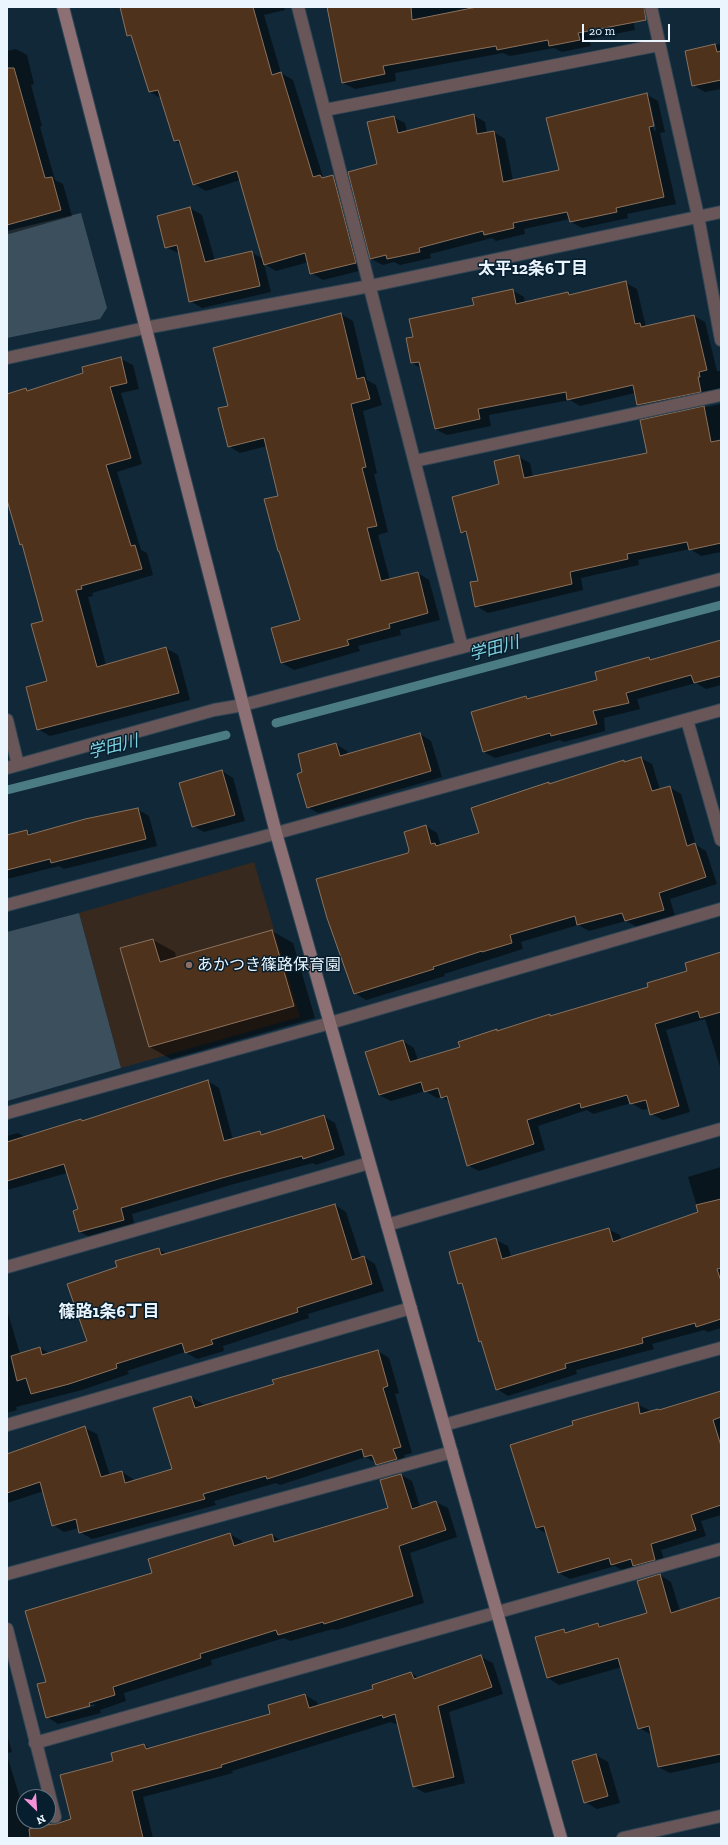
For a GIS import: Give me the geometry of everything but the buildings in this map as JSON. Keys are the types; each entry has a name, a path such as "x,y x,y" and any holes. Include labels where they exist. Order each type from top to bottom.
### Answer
{"street":[{"path":"63,7 276,833 561,1838"},
{"path":"298,7 462,647"},
{"path":"651,7 698,216 721,340"},
{"path":"325,110 659,45"},
{"path":"7,358 145,328 370,286 721,212"},
{"path":"415,461 721,396"},
{"path":"7,720 12,767 214,710 244,705 721,579"},
{"path":"7,906 721,710"},
{"path":"688,720 721,840"},
{"path":"7,1113 330,1024 721,909"},
{"path":"387,1225 721,1129"},
{"path":"7,1267 369,1163"},
{"path":"7,1425 411,1308"},
{"path":"444,1425 721,1348"},
{"path":"7,1574 452,1452"},
{"path":"35,1743 721,1550"},
{"path":"7,1628 47,1789"},
{"path":"624,1838 721,1816"}],"shaded area":[{"path":"81,213 107,308 100,319 7,338 7,231"},
{"name":"あかつき篠路保育園","path":"254,862 300,1017 121,1068 79,913"},
{"path":"79,913 121,1068 7,1101 7,932"}],"waterway":[{"name":"学田川","path":"276,723 721,605"},
{"name":"学田川","path":"7,790 226,735"}],"place":[{"name":"あかつき篠路保育園","path":"189,965"}],"district":[{"name":"太平12条6丁目","path":"533,269"},
{"name":"篠路1条6丁目","path":"109,1312"}]}
